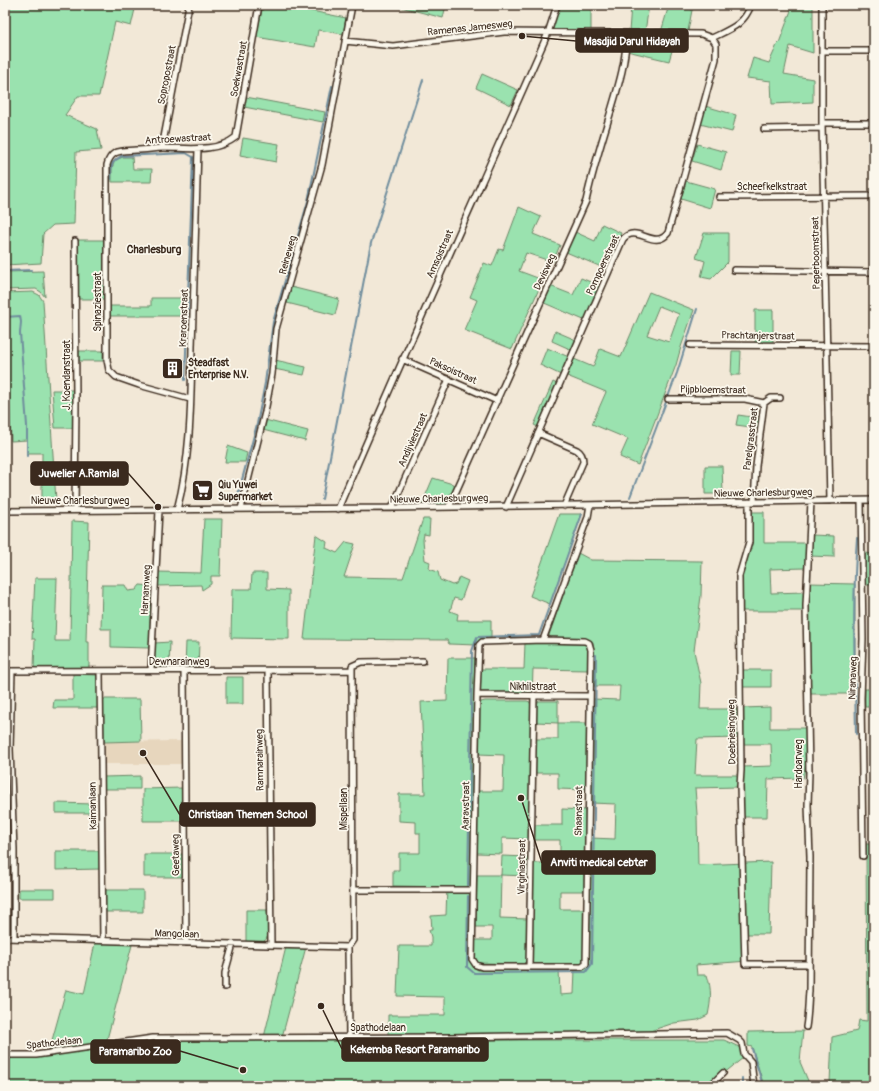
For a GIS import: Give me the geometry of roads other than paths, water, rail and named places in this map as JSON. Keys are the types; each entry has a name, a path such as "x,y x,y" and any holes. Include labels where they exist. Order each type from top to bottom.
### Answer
{"street":[{"name":"Sopropostraat","path":"162,148 189,5"},
{"name":"Soekwastraat","path":"236,137 259,5"},
{"name":"Reineweg","path":"241,509 265,412 272,374 276,329 322,165 352,5"},
{"name":"Amsoistraat","path":"338,509 402,359 439,280 548,33 557,5"},
{"path":"712,38 741,22 751,5"},
{"name":"Peperboomstraat","path":"822,5 822,126 830,501"},
{"name":"Ramenas Jamesweg","path":"345,41 393,46 504,32 701,34 712,38"},
{"name":"Devisweg","path":"449,508 586,201 617,90 626,45 626,34"},
{"name":"Pompoenstraat","path":"506,507 623,239 626,235 632,233 657,240 668,233 716,58 716,44 712,38"},
{"path":"822,51 874,51"},
{"path":"764,129 874,123"},
{"name":"Antroewastraat","path":"120,152 162,148 198,149 223,145 236,137"},
{"name":"Kraroenstraat","path":"177,510 183,488 187,457 198,149"},
{"name":"Spinaziestraat","path":"120,152 113,155 108,161 106,174 108,366 112,374 116,377 190,399"},
{"name":"Scheefkelkstraat","path":"719,197 874,196"},
{"name":"J. Koendanstraat","path":"75,241 75,510"},
{"path":"734,270 874,272"},
{"name":"Prachtanjerstraat","path":"690,344 874,346"},
{"name":"Paksoistraat","path":"402,359 497,401"},
{"name":"Andijviestraat","path":"392,508 449,379"},
{"name":"Pijpbloemstraat","path":"668,399 745,399 764,403 771,398 780,398"},
{"name":"Parelgrasstraat","path":"752,502 764,403"},
{"path":"538,433 578,450 583,457 583,462 564,506"},
{"name":"Nieuwe Charlesburgweg","path":"5,511 449,508 874,500"},
{"name":"Hardoarweg","path":"806,1027 809,1013 809,772 806,606 811,501"},
{"name":"Niranaweg","path":"861,501 863,639 861,698 863,856"},
{"name":"Doebriesingweg","path":"752,502 750,542 739,576 740,786 745,964 809,964"},
{"path":"543,640 588,517 590,505"},
{"name":"Harnamweg","path":"151,670 159,510"},
{"name":"Shaanstraat","path":"476,965 482,967 582,967 586,964 591,650 589,643 585,641 543,640 482,642 479,645"},
{"name":"Aaravstraat","path":"476,965 472,959 479,645"},
{"path":"352,670 352,666 361,662 423,661"},
{"name":"Dewnarainweg","path":"5,671 100,672 151,670 352,670"},
{"name":"Geetaweg","path":"184,670 186,943"},
{"name":"Mispellaan","path":"349,1037 348,947 353,940 352,670"},
{"path":"12,671 10,749 14,848 14,938"},
{"name":"Ramnarainweg","path":"268,671 271,945"},
{"name":"Kaimanlaan","path":"100,672 103,941"},
{"name":"Nikhilstraat","path":"477,695 590,696"},
{"name":"Virginiastraat","path":"529,967 534,695"},
{"path":"353,890 473,890"},
{"name":"Mangolaan","path":"5,938 348,947"},
{"path":"225,987 225,973 233,944"},
{"name":"Spathodelaan","path":"5,1055 36,1055 153,1038 727,1033 742,1043 744,1054 751,1062 754,1086"},
{"path":"710,1086 724,1073"}],"waterway":[{"path":"322,499 371,243 423,80"},
{"path":"236,502 257,424 265,383 273,322 308,201 332,86"},
{"path":"111,179 112,165 115,160 122,156 186,153 193,157 185,380"},
{"path":"5,271 31,270"},
{"path":"630,497 677,373 697,309"},
{"path":"5,317 20,316 21,322 20,333 27,426 27,456"},
{"path":"468,885 472,651 477,637 539,635 582,514"},
{"path":"856,734 854,612 857,538"},
{"path":"468,896 467,967 474,973 586,972 592,964 596,655"},
{"path":"752,1049 763,1086"},
{"path":"742,1078 742,1086"}],"place":[{"name":"Masdjid Darul Hidayah","path":"522,36"},
{"name":"Steadfast Enterprise N.V.","path":"173,369"},
{"name":"Qiu Yuwei Supermarket","path":"203,491"},
{"name":"Juwelier A.Ramlal","path":"158,507"},
{"name":"Christiaan Themen School","path":"143,753"},
{"name":"Anviti medical cebter","path":"521,798"},
{"name":"Kekemba Resort Paramaribo","path":"321,1006"},
{"name":"Paramaribo Zoo","path":"243,1070"}],"district":[{"name":"Charlesburg","path":"154,249"}]}
